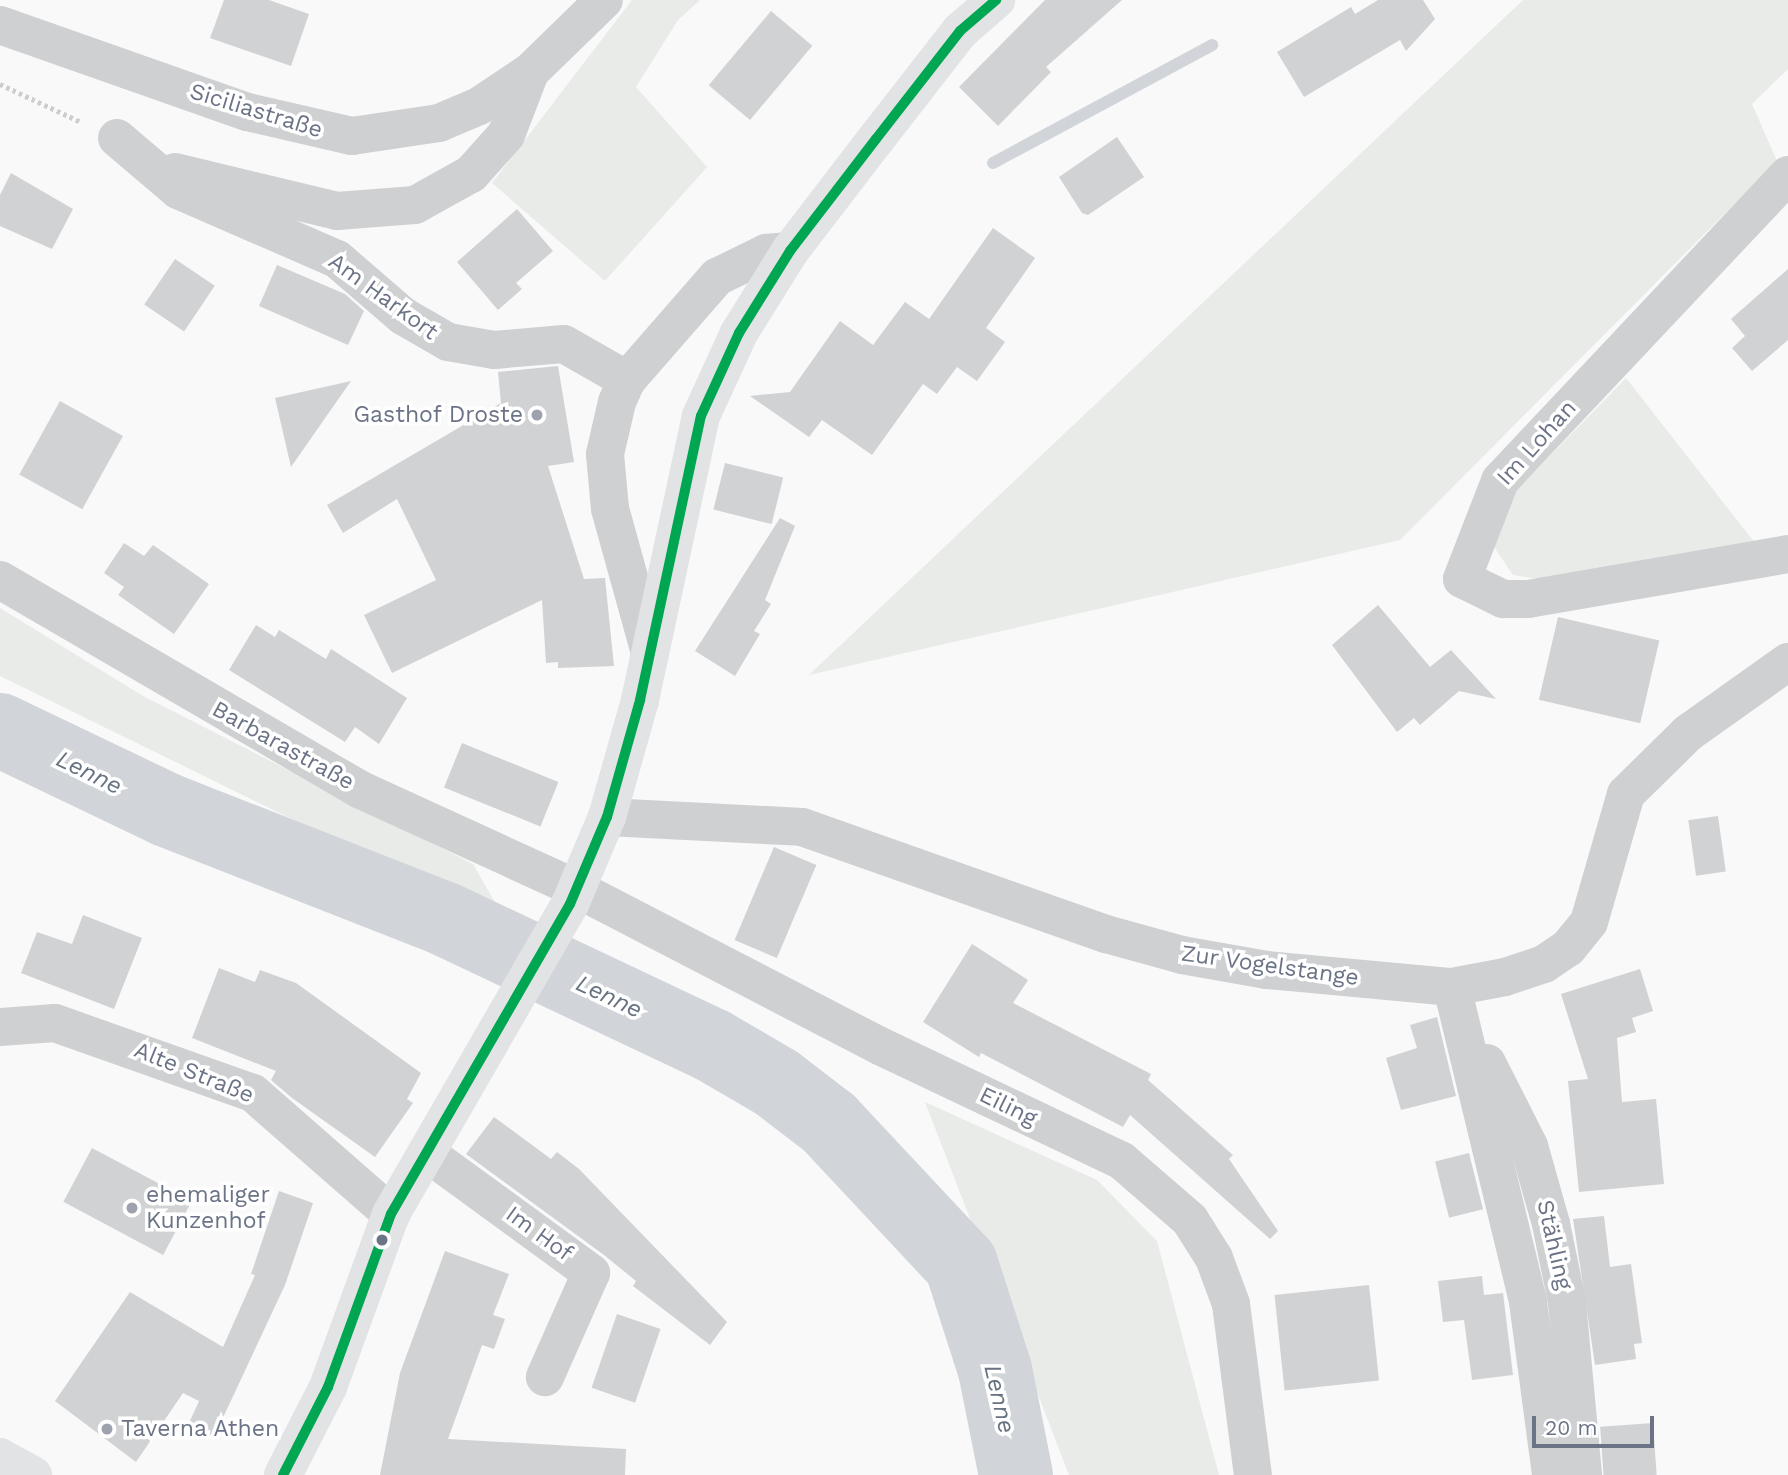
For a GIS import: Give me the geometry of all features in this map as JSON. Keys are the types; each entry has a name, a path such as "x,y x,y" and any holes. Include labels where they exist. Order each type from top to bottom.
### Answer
{"main road":[{"path":"283,1475 328,1387 391,1214 463,1096 574,897 607,817 650,653 701,416 738,333 790,251 960,31 996,0"}],"street":[{"name":"Siciliastraße","path":"0,25 247,112 352,136 439,123 479,106 530,72 604,0"},
{"path":"145,166 337,211 415,205 471,174 506,135 530,72"},
{"name":"Am Harkort","path":"117,138 145,166 178,190 337,259 403,316 447,342 495,350 565,344 627,380"},
{"name":"Im Lohan","path":"1788,175 1500,481 1462,579 1503,598 1528,599 1788,554"},
{"path":"650,653 610,509 608,428 627,380 717,277 766,253 790,251"},
{"name":"Barbarastraße","path":"0,580 361,790 574,897"},
{"name":"Zur Vogelstange","path":"607,817 802,827 1106,934 1182,955 1267,970 1452,987 1518,973 1569,948 1588,922 1626,794 1688,733 1770,670 1788,662"},
{"name":"Eiling","path":"574,897 1122,1161 1158,1189 1190,1220 1214,1258 1231,1304 1253,1475"},
{"name":"Stähling","path":"1452,987 1528,1302 1551,1475"},
{"name":"Alte Straße","path":"0,1027 55,1023 253,1093 391,1214"},
{"name":"Stähling","path":"1464,1034 1493,1070 1529,1146 1551,1224 1567,1302 1583,1475"},
{"name":"Im Hof","path":"428,1154 591,1273 545,1377"}],"path":[{"path":"0,85 117,138"}],"shaded area":[{"path":"632,0 700,0 678,20 636,87 707,167 605,281 492,183"},
{"path":"1523,0 1788,0 1788,69 1752,104 1777,161 1400,540 809,675"},
{"path":"1626,378 1755,543 1557,582 1513,575 1492,544 1507,500"},
{"path":"0,608 143,696 473,864 508,925 0,676"},
{"path":"925,1102 1097,1180 1157,1241 1219,1475 1069,1475"}],"building":[{"path":"224,0 269,0 309,14 291,66 210,38"},
{"path":"1045,0 1122,0 1046,67 1051,72 998,126 959,87"},
{"path":"1378,0 1423,0 1435,19 1406,51 1400,40 1304,97 1277,52 1351,7 1355,14"},
{"path":"771,11 812,46 750,120 709,85"},
{"path":"1117,137 1144,177 1088,215 1082,213 1059,177"},
{"path":"11,173 73,209 52,249 0,226 0,195"},
{"path":"517,209 553,251 516,283 522,289 498,310 457,262"},
{"path":"993,228 1035,258 986,328 1005,342 977,381 957,367 937,394 923,384 872,455 822,420 809,437 750,396 790,392 840,321 873,345 905,302 929,319"},
{"path":"175,259 215,286 184,331 144,305"},
{"path":"277,265 345,294 364,311 348,345 259,306"},
{"path":"1788,269 1788,340 1752,371 1732,348 1745,336 1731,319"},
{"path":"558,366 574,462 548,466 584,579 605,578 614,666 558,668 558,662 546,663 542,600 392,673 364,615 436,580 397,499 343,533 327,505 501,403 498,372"},
{"path":"351,381 291,467 275,398"},
{"path":"60,401 123,436 82,509 19,474"},
{"path":"725,463 783,478 772,524 713,510"},
{"path":"780,518 795,526 765,600 771,604 754,631 760,634 735,676 695,651"},
{"path":"124,543 144,556 153,545 209,584 174,634 118,595 124,587 104,573"},
{"path":"1378,605 1430,667 1451,650 1496,699 1459,691 1420,725 1414,718 1397,732 1332,645"},
{"path":"1558,617 1659,640 1640,723 1539,700"},
{"path":"256,625 275,637 279,630 326,659 331,649 407,698 379,744 355,727 345,742 229,670"},
{"path":"462,743 558,782 540,826 444,788"},
{"path":"1718,816 1726,871 1696,876 1688,820"},
{"path":"774,847 816,865 777,958 735,940"},
{"path":"83,915 142,938 114,1009 21,973 37,932 72,944"},
{"path":"972,944 1028,980 1013,1003 1151,1074 1148,1080 1233,1155 1229,1159 1278,1231 1270,1239 1130,1115 1123,1127 981,1053 979,1057 923,1022"},
{"path":"219,968 255,982 260,970 296,983 421,1073 407,1099 413,1103 375,1157 271,1080 276,1071 192,1038"},
{"path":"1640,969 1653,1011 1632,1018 1636,1032 1617,1038 1622,1102 1656,1099 1664,1184 1579,1192 1568,1081 1588,1079 1561,994"},
{"path":"1437,1017 1456,1096 1401,1110 1386,1058 1417,1048 1410,1025"},
{"path":"494,1117 551,1159 557,1152 579,1169 727,1322 710,1345 633,1286 636,1281 604,1255 466,1154"},
{"name":"ehemaliger Kunzenhof","path":"92,1148 192,1201 163,1255 63,1202"},
{"path":"1469,1153 1483,1209 1449,1218 1435,1161"},
{"path":"279,1191 313,1203 285,1285 214,1437 188,1425 201,1397 199,1401 183,1393 136,1462 55,1401 130,1292 223,1347 255,1275 251,1274"},
{"path":"1604,1216 1610,1267 1631,1264 1642,1343 1634,1344 1636,1359 1595,1365 1573,1219"},
{"path":"445,1251 509,1274 493,1315 505,1319 494,1349 482,1345 448,1439 626,1449 625,1475 380,1475 400,1373"},
{"path":"1482,1276 1484,1295 1503,1293 1513,1375 1472,1380 1464,1320 1443,1322 1438,1281"},
{"path":"1369,1285 1379,1380 1285,1390 1275,1295"},
{"path":"617,1314 660,1329 635,1403 592,1388"},
{"path":"1653,1423 1657,1475 1604,1475 1600,1427"}],"waterway":[{"path":"993,163 1212,45"},
{"name":"Lenne","path":"0,730 167,810 445,919 712,1045 777,1083 829,1123 961,1264 995,1370 1016,1475"}],"transit line":[{"path":"283,1475 328,1387 391,1214 570,904 607,817 640,700 701,416 739,333 790,251 876,139 960,31 996,0"}],"place":[{"name":"Gasthof Droste","path":"537,415"},
{"name":"ehemaliger Kunzenhof","path":"132,1208"},
{"name":"Taverna Athen","path":"107,1429"}]}
